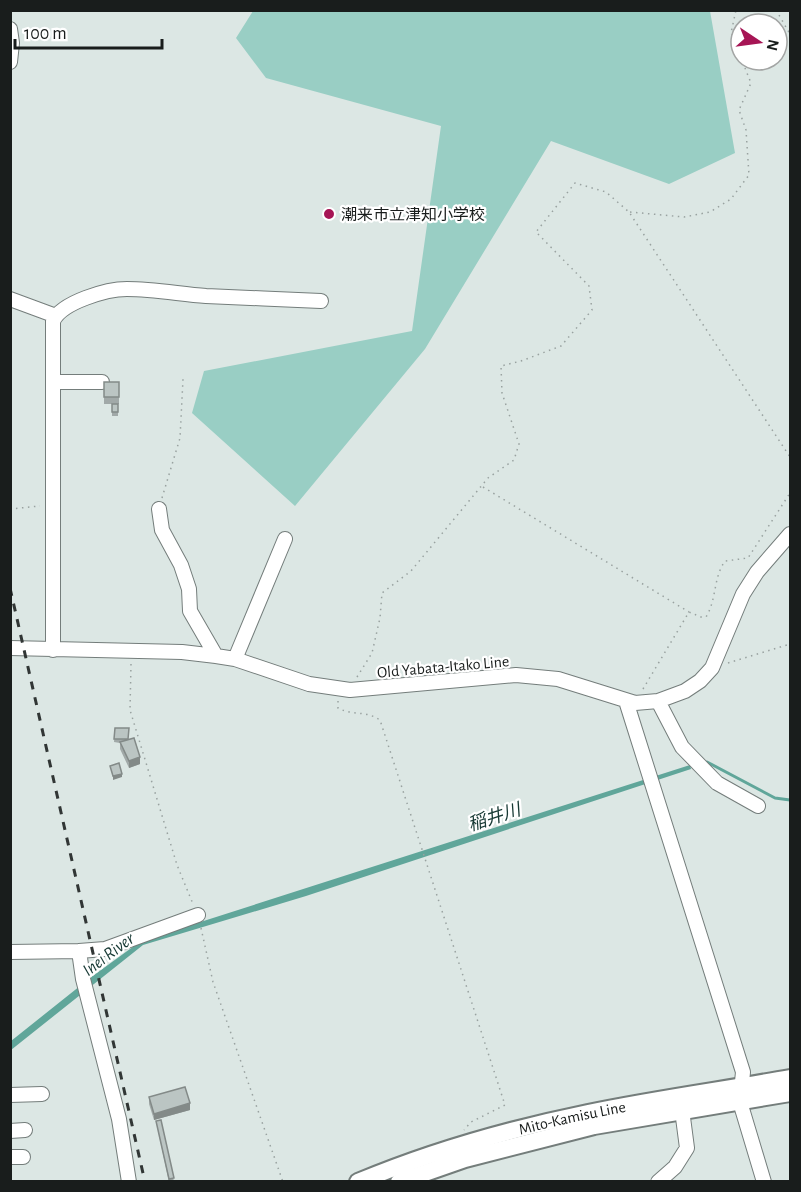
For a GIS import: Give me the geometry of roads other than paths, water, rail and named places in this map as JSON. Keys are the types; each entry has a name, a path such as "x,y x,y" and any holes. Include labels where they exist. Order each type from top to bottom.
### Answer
{"main road":[{"name":"Mito-Kamisu Line","path":"399,1182 465,1159 530,1141 594,1126 682,1110 790,1078"},
{"name":"Mito-Kamisu Line","path":"357,1182 463,1144 588,1113 741,1094 790,1093"}],"street":[{"path":"10,29 12,43 10,62"},
{"path":"53,650 53,321 56,316 60,311 83,299 126,289 208,296 321,301"},
{"path":"10,299 56,316"},
{"path":"53,382 102,382"},
{"path":"159,509 162,530 181,565 189,589 190,611 216,656"},
{"name":"Old Yabata-Itako Line","path":"10,648 182,652 235,658 309,684 344,689 516,675 558,679 630,702 658,700 685,691 700,681 712,668 743,594 757,572 790,534"},
{"path":"235,658 285,539"},
{"path":"658,700 682,747 717,783 758,806"},
{"path":"630,702 650,780 742,1072 741,1094 764,1182"},
{"path":"10,952 105,949 198,915"},
{"path":"80,951 85,985 119,1119 129,1182"},
{"path":"10,1095 42,1094"},
{"path":"658,1182 675,1167 687,1148 682,1110"},
{"path":"10,1131 25,1131"}],"waterway":[{"name":"稲井川","path":"707,762 775,798 790,800"}],"railway":[{"path":"10,588 145,1182"}],"place":[{"name":"潮来市立津知小学校","path":"329,214"}],"water label":[{"name":"Inei River","path":"108,954"}]}
